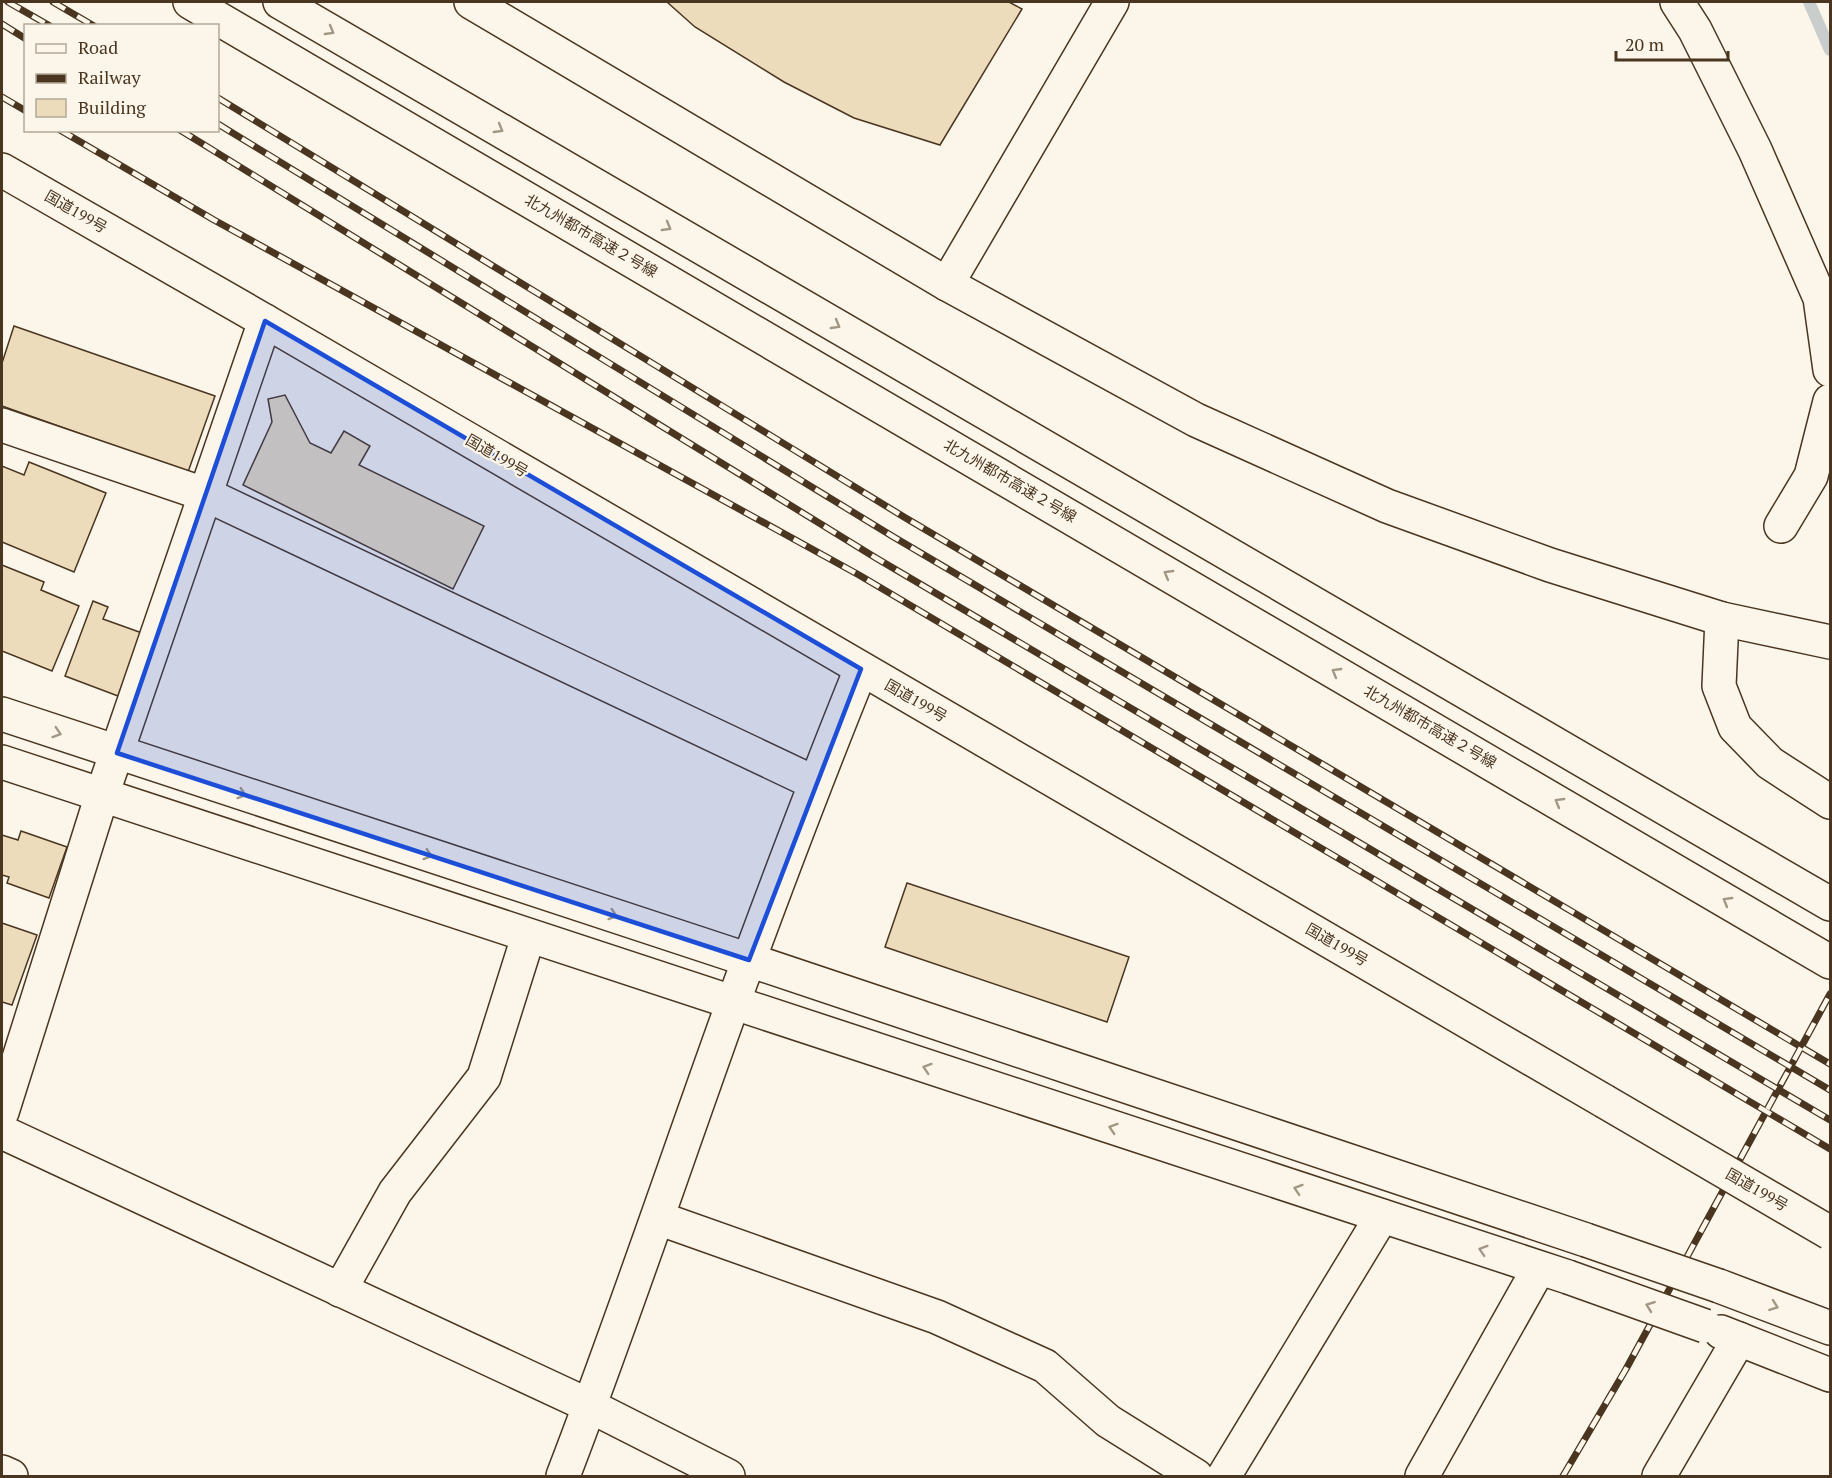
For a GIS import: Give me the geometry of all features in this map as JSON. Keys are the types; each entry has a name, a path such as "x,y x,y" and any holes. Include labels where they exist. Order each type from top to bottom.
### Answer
{"main road":[{"name":"北九州都市高速２号線","path":"190,2 1830,962"},
{"path":"280,2 1817,897"},
{"path":"471,2 947,284 1196,420 1386,506 1550,565 1722,619 1815,639"},
{"path":"947,284 1112,2"},
{"path":"1677,2 1695,30 1755,150 1820,298 1830,370"},
{"name":"国道199号","path":"2,170 1830,1233"},
{"path":"2,1112 102,795 265,321"},
{"path":"1781,526 1811,476 1830,401"},
{"path":"2,426 207,495 815,783"},
{"path":"1722,619 1719,686 1735,727 1770,763 1822,798"},
{"path":"563,1476 658,1218 749,960 815,783 861,669"},
{"path":"2,714 749,960 1586,1240 1719,1286 1830,1328"},
{"path":"2,762 1554,1273 1705,1326 1830,1375"},
{"path":"340,1290 395,1192 484,1077 528,937"},
{"path":"2,1132 590,1406 728,1476"},
{"path":"1224,1476 1382,1216"},
{"path":"658,1218 936,1317 1045,1366 1108,1421 1197,1476"},
{"path":"1422,1476 1554,1273"},
{"path":"1659,1476 1740,1339"},
{"path":"2,1472 11,1476"}],"highlighted area":[{"path":"265,321 861,669 749,960 117,753"}],"building":[{"path":"667,2 1009,2 1022,9 940,145 854,118 784,82 695,27"},
{"path":"14,326 215,396 188,472 2,406 2,363"},
{"path":"285,395 310,443 331,453 344,431 370,446 359,465 484,526 453,589 243,485 272,422 268,399"},
{"path":"29,462 106,493 74,572 2,542 2,466 24,475"},
{"path":"2,565 44,582 41,590 79,606 52,671 2,651"},
{"path":"93,601 108,607 103,619 142,633 118,696 65,676"},
{"path":"21,831 67,847 49,898 7,883 9,877 2,875 2,835 18,840"},
{"path":"907,883 1129,957 1107,1022 885,947"},
{"path":"2,923 37,935 12,1005 2,1002"}],"waterway":[{"path":"1809,2 1830,50"}],"railway":[{"path":"8,2 46,24"},
{"path":"53,2 91,24"},
{"path":"2,24 24,38"},
{"path":"2,97 24,110"},
{"path":"219,99 904,517 1830,1064"},
{"path":"219,125 892,536 1830,1090"},
{"path":"63,132 214,220 859,575 1830,1149"},
{"path":"183,132 876,558 1830,1120"},
{"path":"1563,1476 1626,1369 1830,994"}]}
